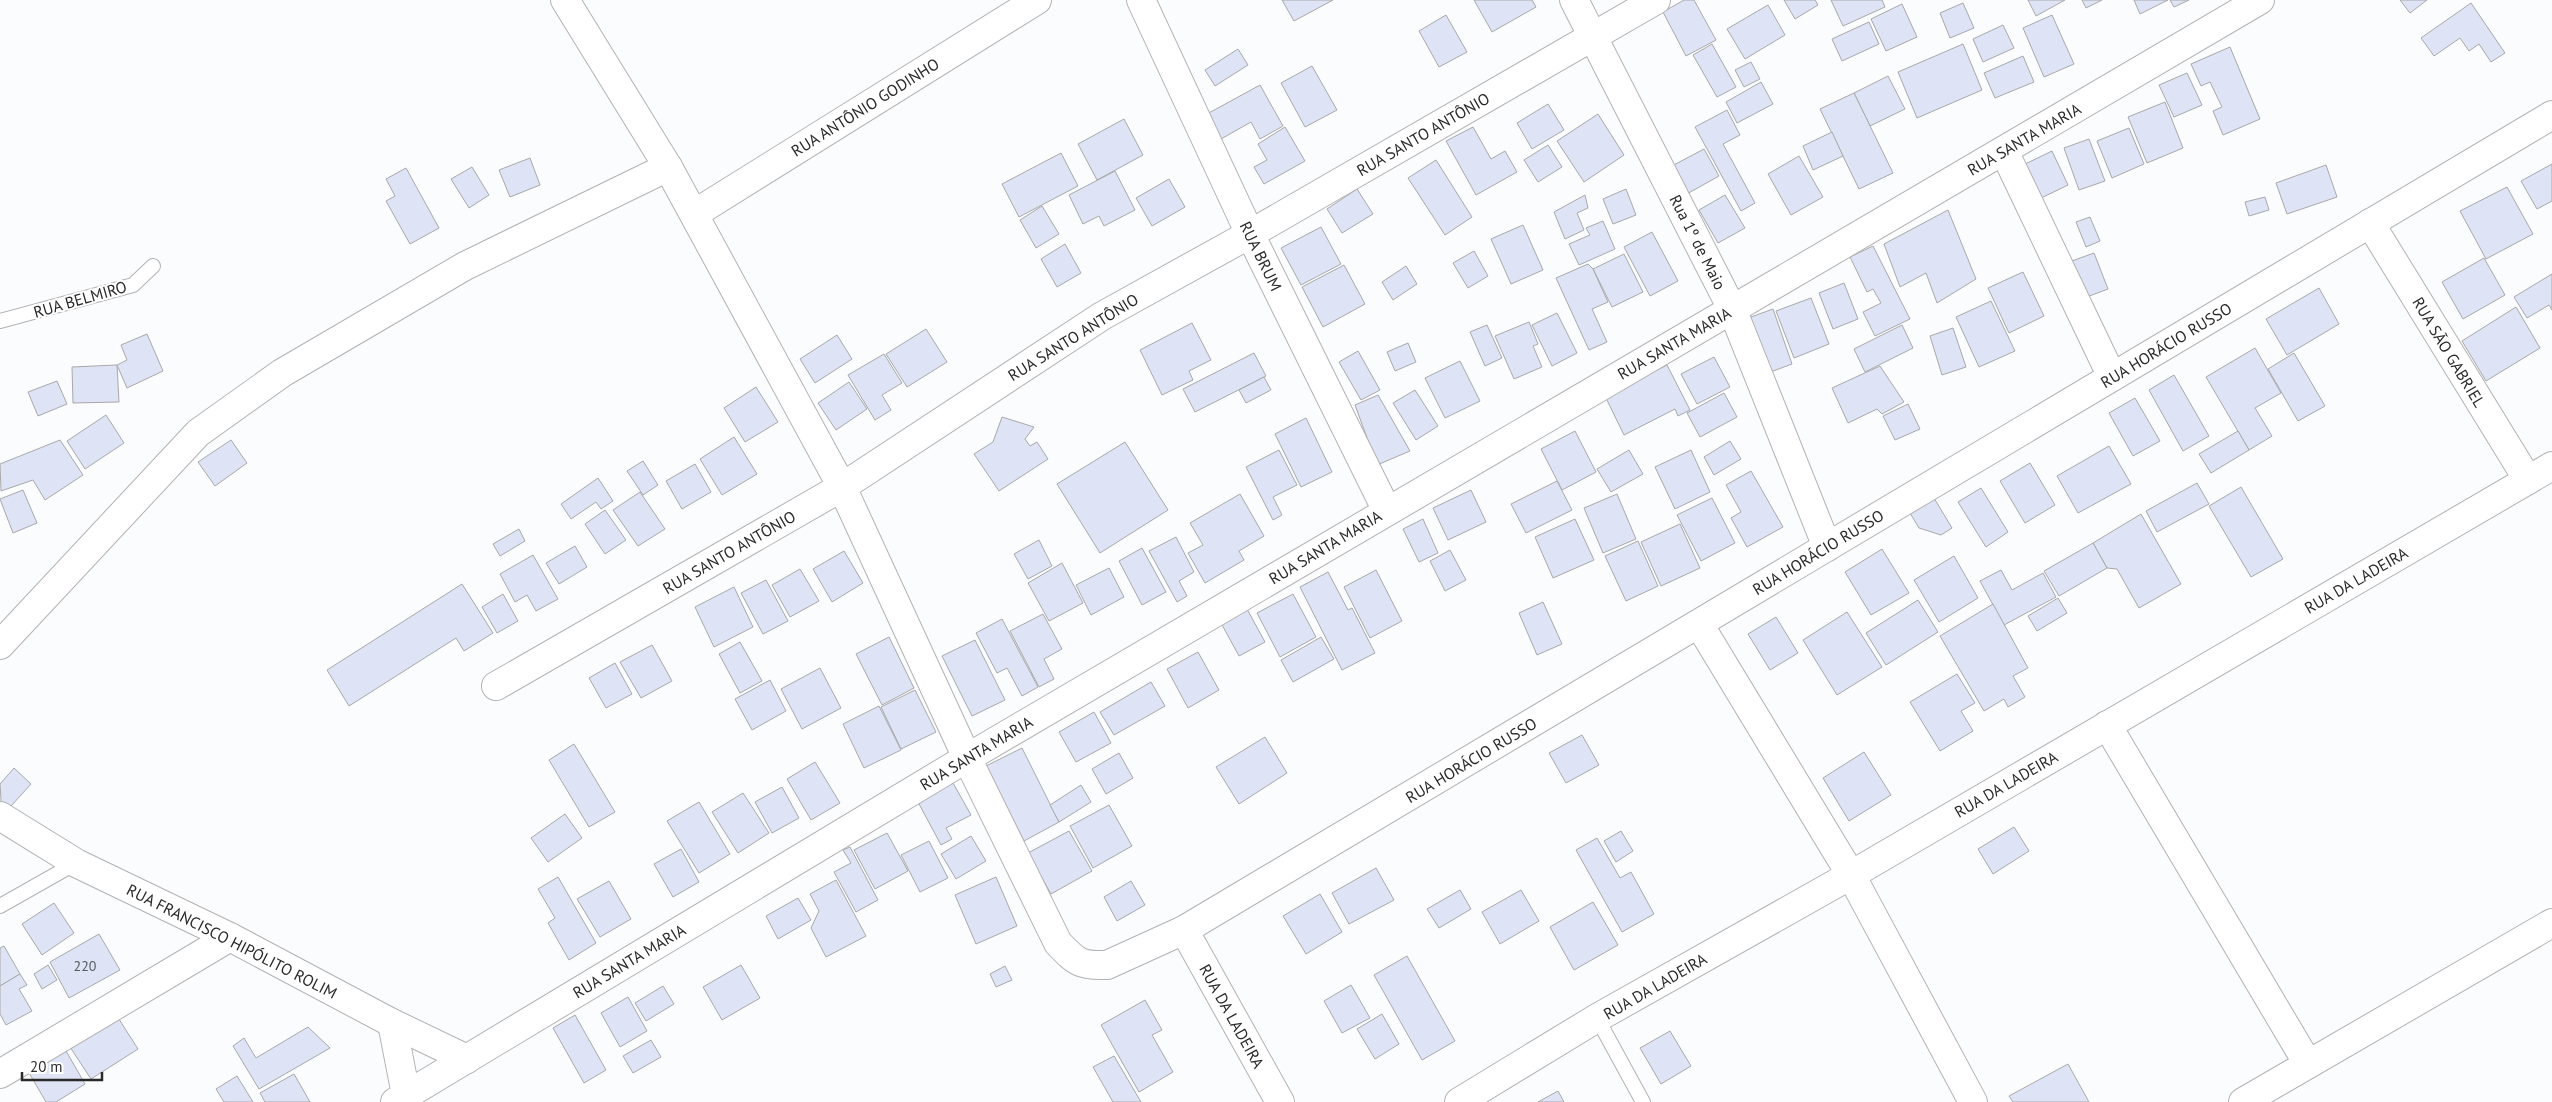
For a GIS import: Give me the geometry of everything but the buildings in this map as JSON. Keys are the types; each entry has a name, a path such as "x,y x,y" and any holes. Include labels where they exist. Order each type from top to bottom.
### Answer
{"street":[{"path":"565,0 668,166 842,487 967,758"},
{"name":"RUA ANTÔNIO GODINHO","path":"694,214 1037,0"},
{"name":"RUA BRUM","path":"1141,0 1250,234 1387,510"},
{"name":"Rua 1º de Maio","path":"1574,0 1732,309 1827,547"},
{"name":"RUA SANTO ANTÔNIO","path":"496,686 842,487 1102,316 1250,234 1656,0"},
{"name":"RUA SANTA MARIA","path":"400,1098 967,758 1387,510 2260,0"},
{"name":"RUA HORÁCIO RUSSO","path":"967,758 1058,943 1076,962 1108,965 1184,930 2552,115"},
{"path":"2004,151 2112,377"},
{"path":"0,645 198,433 282,373 465,266 668,166"},
{"name":"RUA SÃO GABRIEL","path":"2370,223 2528,480"},
{"name":"RUA DA LADEIRA","path":"1459,1102 1597,1018 1851,875 2552,466"},
{"path":"1699,624 1851,875 1973,1102"},
{"path":"2107,725 2308,1064"},
{"name":"RUA FRANCISCO HIPÓLITO ROLIM","path":"0,816 76,863 230,938 392,1023 467,1059"},
{"path":"2243,1102 2552,923"},
{"name":"RUA DA LADEIRA","path":"1184,930 1280,1102"},
{"path":"0,1074 230,938"},
{"path":"392,1023 400,1098"}],"lane":[{"name":"RUA BELMIRO","path":"0,321 133,285 153,266"},
{"path":"0,906 76,863"},
{"path":"1597,1018 1643,1102"}]}
